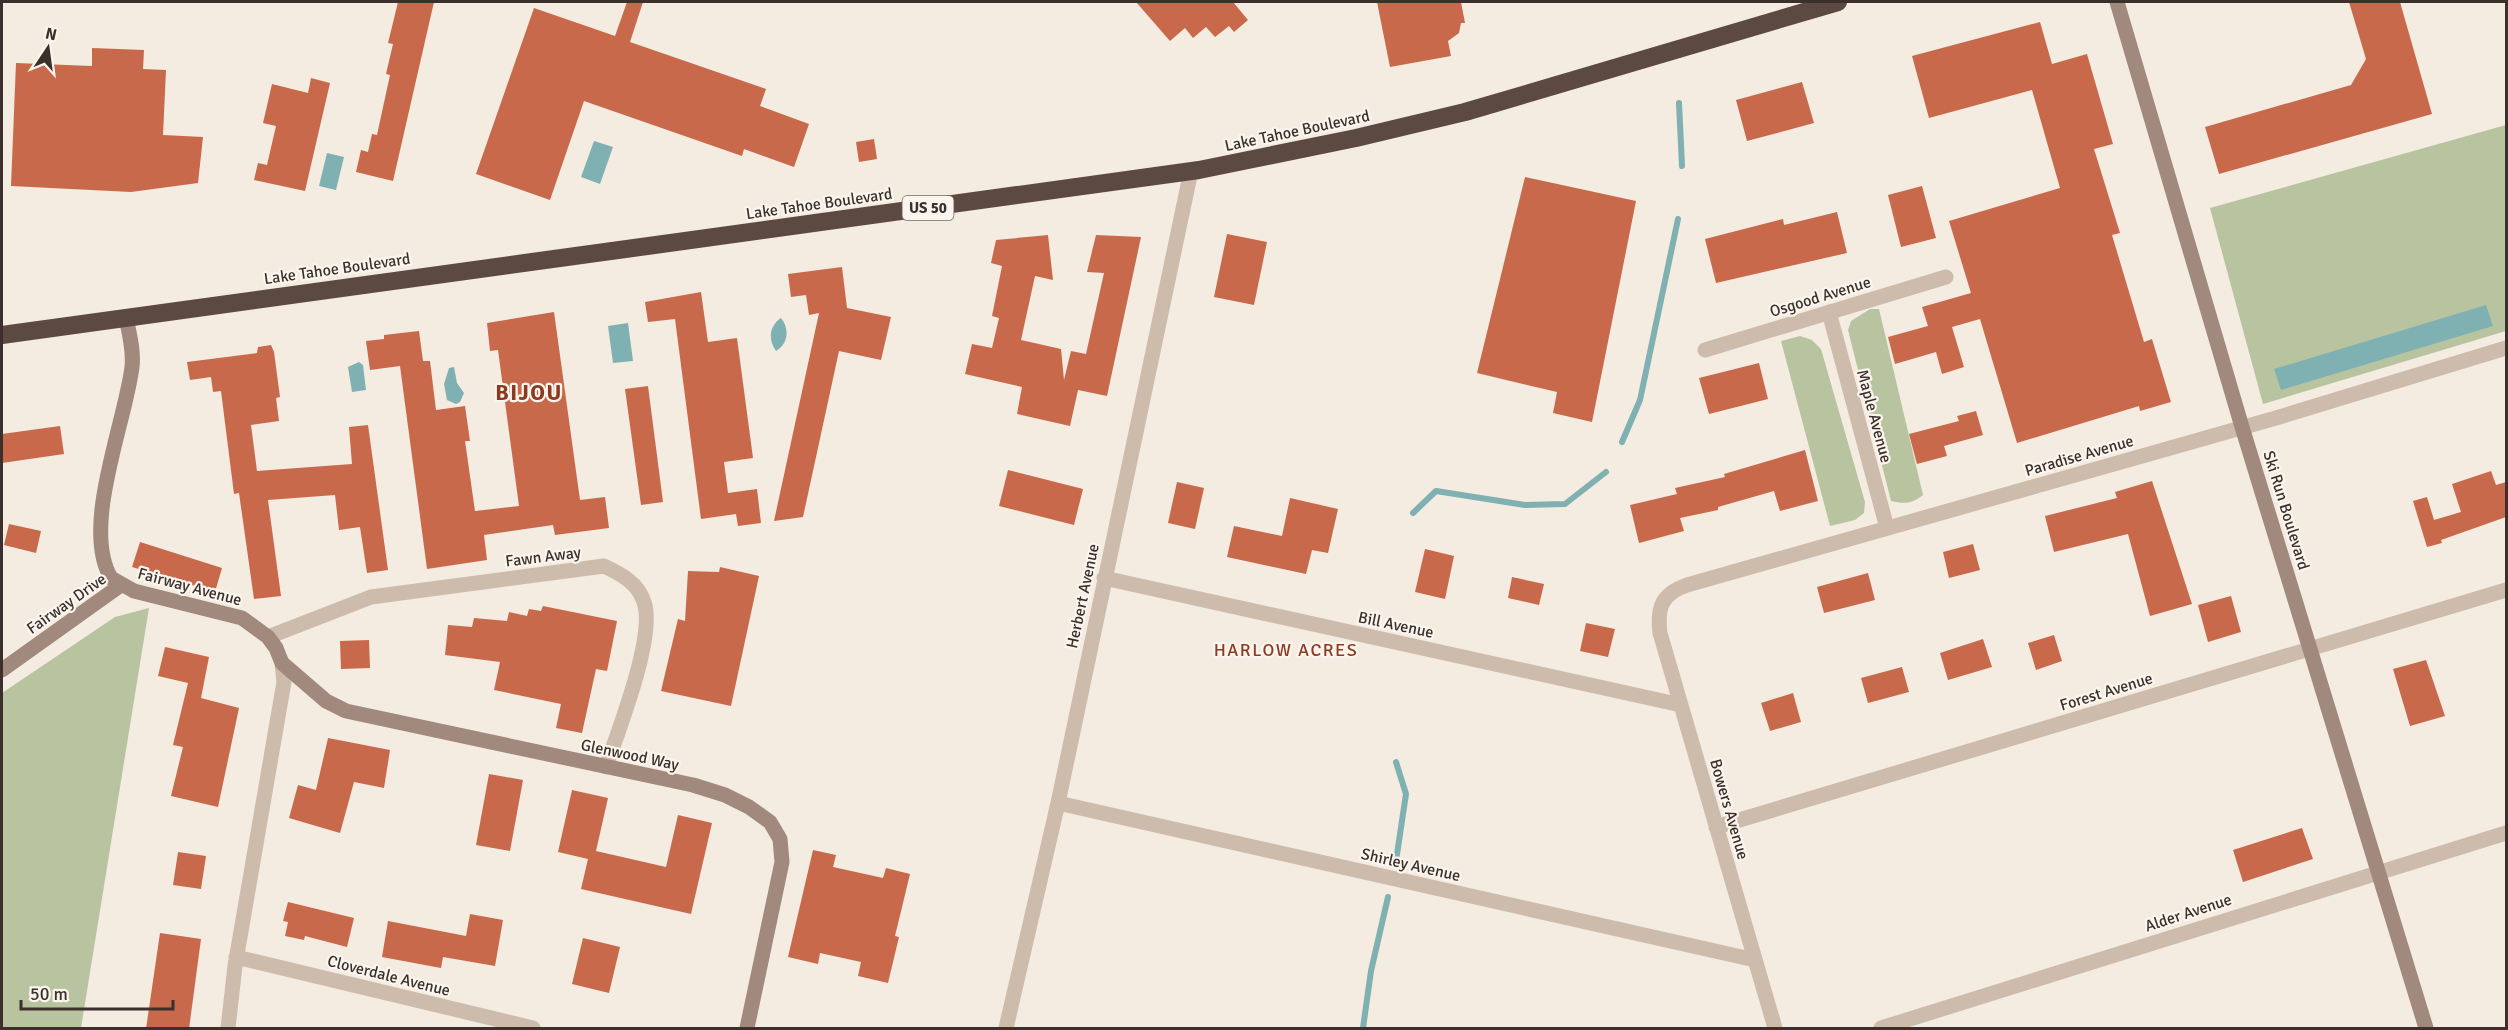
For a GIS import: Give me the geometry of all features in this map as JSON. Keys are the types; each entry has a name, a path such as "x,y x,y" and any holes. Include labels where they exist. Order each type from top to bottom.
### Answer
{"highway":[{"name":"Lake Tahoe Boulevard","path":"2,335 1191,171 1356,138 1453,115 1838,2"}],"street":[{"name":"Ski Run Boulevard","path":"2117,2 2242,427 2426,1029"},
{"name":"Herbert Avenue","path":"1006,1029 1058,803 1191,171"},
{"name":"Osgood Avenue","path":"1705,350 1946,277"},
{"name":"Maple Avenue","path":"1829,312 1887,528"},
{"name":"Fairway Avenue","path":"126,317 132,366 105,492 100,539 105,568 111,578 121,585 164,599 242,618 267,637 276,648 282,663 284,682 236,957 228,1029"},
{"name":"Paradise Avenue","path":"1662,599 1687,585 2242,427 2506,348"},
{"name":"Fawn Away","path":"267,637 371,597 604,566 627,578 645,603 644,650 606,767"},
{"name":"Bill Avenue","path":"1104,578 1681,705"},
{"name":"Fairway Drive","path":"2,670 121,585"},
{"name":"Forest Avenue","path":"1716,827 2506,590"},
{"name":"Bowers Avenue","path":"1662,599 1658,616 1660,633 1775,1029"},
{"name":"Glenwood Way","path":"282,663 326,701 354,713 693,785 726,795 749,807 770,822 780,839 782,862 778,892 747,1029"},
{"name":"Shirley Avenue","path":"1058,803 1755,960"},
{"name":"Alder Avenue","path":"1881,1029 2506,833"},
{"name":"Cloverdale Avenue","path":"236,957 533,1029"}],"green space":[{"path":"2506,125 2506,331 2263,404 2210,208"},
{"path":"1870,309 1879,309 1923,495 1908,502 1891,501 1848,330 1851,321"},
{"path":"1800,336 1812,340 1821,349 1865,502 1864,513 1855,520 1830,526 1781,341"},
{"path":"149,608 81,1028 2,1028 2,693 115,617"}],"water":[{"path":"594,141 613,147 600,184 581,177"},
{"path":"327,153 344,157 336,190 319,186"},
{"path":"2486,305 2493,326 2281,390 2274,369"},
{"path":"781,318 787,331 783,344 776,351 771,333 774,325"},
{"path":"628,323 633,361 613,363 608,326"},
{"path":"359,362 363,365 366,390 352,392 348,367"},
{"path":"454,367 457,383 464,393 460,402 456,404 447,400 444,384 449,368"}],"building":[{"path":"398,2 434,2 393,181 356,172 361,150 368,152 372,134 377,135 390,75 386,74 393,44 388,43"},
{"path":"627,2 643,2 630,42 766,89 760,106 809,124 794,167 744,149 742,156 584,101 550,200 476,174 534,8 615,36"},
{"path":"1136,2 1233,2 1248,20 1234,32 1229,26 1215,37 1206,27 1193,38 1185,28 1170,41"},
{"path":"1377,2 1461,2 1465,23 1461,23 1459,33 1448,41 1451,56 1390,67"},
{"path":"2349,2 2400,2 2432,114 2219,174 2205,127 2351,85 2366,59"},
{"path":"2040,22 2052,64 2087,54 2113,144 2094,149 2120,233 2112,235 2144,342 2152,339 2171,402 2140,411 2139,406 2017,443 1980,319 1952,327 1964,367 1942,374 1936,352 1895,364 1888,337 1928,326 1922,307 1971,293 1949,221 2060,188 2032,90 1929,118 1912,56"},
{"path":"92,48 144,50 143,69 166,70 163,135 203,137 198,183 131,192 11,186 16,63 92,66"},
{"path":"311,78 330,83 305,191 254,180 258,163 267,165 276,126 263,123 272,84 308,93"},
{"path":"1802,82 1814,123 1747,141 1736,100"},
{"path":"874,139 877,159 859,162 856,142"},
{"path":"1525,177 1636,201 1592,422 1553,413 1557,392 1477,373"},
{"path":"1922,186 1936,238 1901,247 1888,195"},
{"path":"1837,212 1847,253 1716,283 1705,239 1783,219 1784,225"},
{"path":"1227,234 1267,242 1254,305 1214,297"},
{"path":"1048,235 1053,280 1035,276 1021,340 1061,349 1064,380 1071,351 1086,354 1104,273 1087,272 1096,235 1141,237 1107,396 1078,390 1070,426 1017,414 1022,387 965,374 972,344 992,348 999,318 992,316 1002,266 991,263 996,240"},
{"path":"842,267 847,308 891,317 881,360 839,351 803,517 774,521 819,313 809,315 806,295 791,297 788,274"},
{"path":"701,292 708,342 737,338 753,458 724,462 728,493 757,489 761,523 738,526 736,514 701,519 675,319 648,322 645,302"},
{"path":"554,312 580,500 605,497 609,528 555,535 553,525 484,535 487,560 427,569 400,366 370,370 366,341 384,339 384,335 419,331 423,361 430,361 436,410 465,406 470,441 465,441 475,511 519,506 498,350 490,351 487,323"},
{"path":"271,345 280,397 276,398 279,421 251,425 257,471 352,464 349,427 368,425 388,570 367,573 360,527 339,530 335,495 268,500 281,596 254,599 239,493 234,494 221,391 213,392 211,377 190,380 187,362 257,353 258,347"},
{"path":"1759,363 1768,399 1709,414 1699,378"},
{"path":"648,386 663,502 641,505 625,389"},
{"path":"1976,411 1983,435 1944,446 1947,456 1917,464 1909,434 1959,421 1957,416"},
{"path":"60,426 64,454 2,463 2,434"},
{"path":"1805,450 1818,501 1780,511 1774,491 1718,507 1718,510 1680,518 1684,531 1639,543 1630,505 1677,494 1675,488 1725,477 1724,474"},
{"path":"1008,470 1083,489 1074,525 999,506"},
{"path":"2491,471 2496,485 2506,482 2506,517 2427,547 2413,501 2427,497 2434,520 2461,512 2452,484"},
{"path":"2152,481 2192,604 2150,616 2128,534 2054,552 2045,516 2117,498 2115,492"},
{"path":"1177,482 1204,488 1195,529 1168,523"},
{"path":"1290,498 1338,509 1328,553 1312,550 1306,574 1227,557 1234,526 1282,536"},
{"path":"9,524 41,531 36,553 4,545"},
{"path":"140,542 222,568 215,592 132,567"},
{"path":"1973,544 1980,570 1949,578 1943,552"},
{"path":"1425,549 1454,556 1445,599 1415,592"},
{"path":"720,567 759,576 731,706 661,691 678,619 685,621 688,571 719,572"},
{"path":"1868,573 1875,600 1824,613 1817,587"},
{"path":"1512,577 1544,584 1539,605 1508,598"},
{"path":"2231,596 2241,632 2208,642 2198,605"},
{"path":"543,606 617,621 607,671 596,669 582,733 556,728 561,704 494,690 500,662 445,655 448,625 472,627 474,618 507,621 509,612 527,616 529,609 541,611"},
{"path":"1586,623 1615,629 1608,657 1580,651"},
{"path":"2054,635 2062,661 2036,670 2028,643"},
{"path":"1983,639 1992,667 1948,680 1940,653"},
{"path":"369,640 370,668 341,669 340,641"},
{"path":"165,647 209,657 201,698 239,708 218,807 171,796 183,747 173,745 188,683 158,676"},
{"path":"2426,660 2445,716 2410,726 2393,669"},
{"path":"1902,667 1909,692 1868,703 1861,678"},
{"path":"1793,693 1801,722 1770,731 1761,703"},
{"path":"328,738 390,750 384,788 354,782 340,833 289,818 298,785 316,790"},
{"path":"489,774 523,780 510,851 476,845"},
{"path":"572,790 608,798 596,851 666,867 678,815 712,823 691,914 581,889 588,859 558,852"},
{"path":"2302,828 2313,859 2243,882 2233,850"},
{"path":"813,850 836,855 833,867 883,878 886,868 910,874 895,936 899,937 888,983 858,976 861,962 820,953 818,964 788,957"},
{"path":"178,852 206,856 201,889 173,885"},
{"path":"288,902 354,918 347,947 305,936 304,940 285,936 288,922 283,921"},
{"path":"470,914 503,920 495,966 443,957 441,968 382,957 388,921 466,936"},
{"path":"160,933 201,939 189,1029 146,1029"},
{"path":"583,938 620,947 609,993 572,984"}],"waterway":[{"path":"1679,103 1682,166"},
{"path":"1622,442 1640,400 1678,219"},
{"path":"1413,513 1436,491 1525,505 1565,504 1606,472"},
{"path":"1396,762 1406,794 1396,861"},
{"path":"1363,1028 1371,971 1388,897"}],"district":[{"name":"BIJOU","path":"529,392"},
{"name":"HARLOW ACRES","path":"1286,650"}]}
